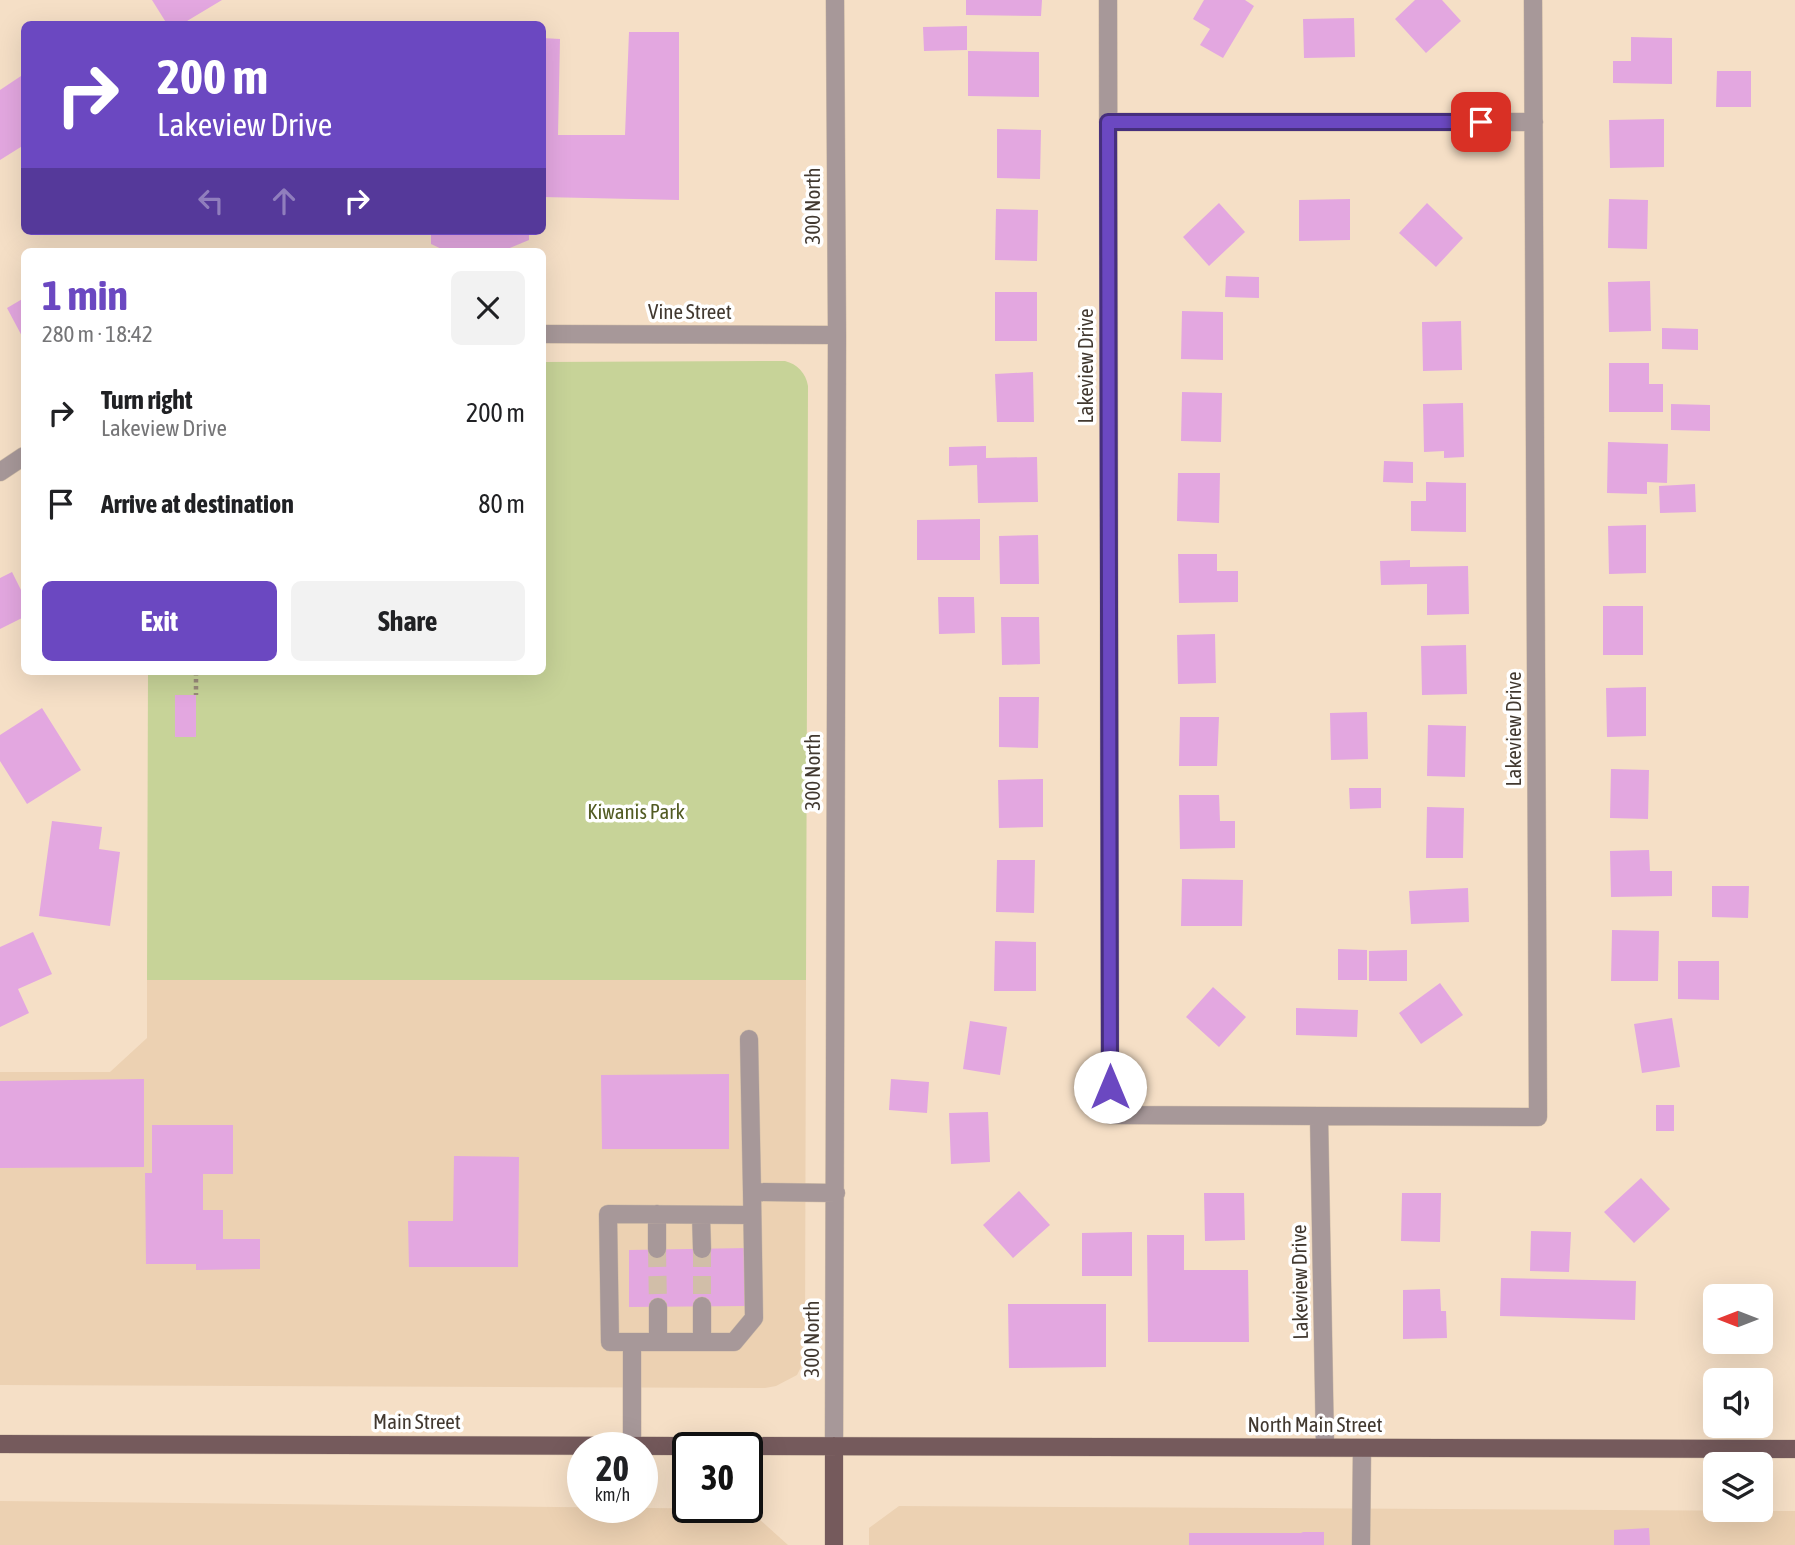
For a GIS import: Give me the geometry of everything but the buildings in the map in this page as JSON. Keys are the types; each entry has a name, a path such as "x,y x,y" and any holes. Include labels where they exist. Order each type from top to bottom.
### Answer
{"main road":[{"name":"Main Street","path":"0,1444 567,1445"},
{"name":"Main Street","path":"658,1445 834,1446"},
{"name":"North Main Street","path":"834,1446 1795,1449"},
{"name":"300 North","path":"834,1446 834,1545"}],"street":[{"name":"300 North","path":"834,1446 837,335 835,0"},
{"name":"Lakeview Drive","path":"1108,0 1110,1115 1538,1117 1533,0"},
{"path":"1108,122 1534,122"},
{"name":"Vine Street","path":"546,334 837,335"},
{"path":"0,472 21,458"},
{"path":"749,1039 754,1318 734,1342 610,1342 608,1214 752,1214"},
{"name":"Lakeview Drive","path":"1319,1116 1325,1447"},
{"path":"752,1192 836,1193"},
{"path":"657,1214 657,1249"},
{"path":"701,1214 702,1249"},
{"path":"702,1306 702,1342"},
{"path":"658,1307 658,1342"},
{"path":"632,1342 632,1432"},
{"path":"1361,1545 1362,1448"}],"path":[{"path":"197,675 197,695"}],"shaded area":[{"path":"147,980 806,980 805,1348 797,1375 776,1386 765,1388 0,1385 0,1072 110,1072 147,1038"},
{"path":"0,1501 567,1507 567,1523 658,1523 658,1508 672,1508 672,1523 763,1522 788,1545 0,1545"},
{"path":"899,1506 1703,1510 1703,1522 1773,1522 1773,1511 1795,1511 1795,1545 869,1545 869,1528"}],"green space":[{"name":"Kiwanis Park","path":"785,361 793,364 805,377 808,386 806,980 147,980 148,675 546,675 546,362"}],"tunnel":[{"path":"657,1249 658,1307"},
{"path":"702,1249 702,1306"}],"route":[{"path":"1110,1087 1108,122 1481,122"}]}
